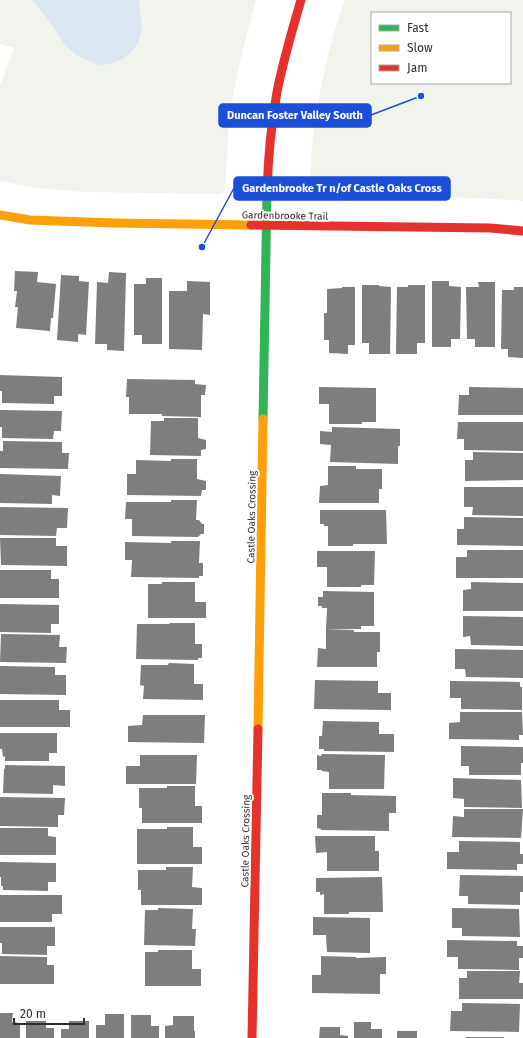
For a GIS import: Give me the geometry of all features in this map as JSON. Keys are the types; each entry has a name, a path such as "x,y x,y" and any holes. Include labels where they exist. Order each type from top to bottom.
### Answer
{"street":[{"name":"Castle Oaks Crossing","path":"252,1038 268,165 277,93 285,57 301,0"},
{"name":"Gardenbrooke Trail","path":"0,215 46,221 267,226 490,228 523,231"}],"shaded area":[{"path":"0,0 256,0 232,101 228,135 225,190 221,194 85,192 36,188 0,181 0,86 14,48 0,44"},
{"path":"32,0 139,0 142,29 139,41 132,51 123,59 111,64 99,65 77,56 66,46"},
{"path":"345,0 523,0 523,201 444,197 313,196 308,192 313,137 318,102 329,50"}],"building":[{"path":"15,271 38,272 37,282 56,284 53,318 51,318 50,331 16,328 18,307 15,307 17,291 14,291"},
{"path":"109,272 126,273 124,351 107,350 107,344 95,344 97,282 108,283"},
{"path":"61,275 79,276 79,281 89,282 86,335 78,334 78,342 57,340"},
{"path":"146,278 162,278 162,344 142,344 142,335 134,335 134,284 146,284"},
{"path":"187,281 210,282 210,315 203,314 202,350 169,349 169,291 187,291"},
{"path":"432,281 449,281 449,286 461,287 460,339 451,339 451,347 432,347"},
{"path":"478,282 495,282 495,347 475,347 475,339 467,339 466,287 479,287"},
{"path":"362,285 391,287 390,354 369,354 369,343 362,343"},
{"path":"408,285 425,285 425,343 417,343 417,354 396,354 397,287 408,287"},
{"path":"355,287 355,345 348,345 348,354 329,353 329,340 324,340 324,313 327,313 327,289"},
{"path":"514,287 523,287 523,358 508,357 508,349 501,349 502,290 514,290"},
{"path":"0,375 62,377 62,396 54,396 54,404 2,403"},
{"path":"127,379 195,380 195,384 206,385 205,395 201,395 201,417 162,416 162,414 129,414 129,397 126,397"},
{"path":"319,387 376,388 376,422 362,422 362,424 329,424 329,404 319,404"},
{"path":"469,387 523,388 523,415 458,415 459,395 469,395"},
{"path":"0,410 62,411 61,431 54,431 53,439 2,438 2,427 0,427"},
{"path":"164,418 198,418 198,438 206,440 206,449 201,450 201,456 150,455 151,421 164,421"},
{"path":"458,422 523,422 523,451 464,450 464,439 457,439"},
{"path":"332,427 400,429 398,464 330,462 331,445 320,444 320,431 332,432"},
{"path":"3,441 62,442 62,453 69,453 68,469 0,468 0,451 3,451"},
{"path":"473,452 523,453 523,480 465,481 465,460 473,460"},
{"path":"171,459 197,459 197,479 206,481 206,490 202,490 201,496 127,495 127,474 136,474 136,460 171,461"},
{"path":"328,466 356,466 356,469 382,469 382,489 379,489 379,503 319,503 320,486 328,485"},
{"path":"0,474 61,476 60,496 52,495 52,504 0,503"},
{"path":"464,487 523,487 523,516 472,515 473,507 464,507"},
{"path":"171,500 197,500 196,520 199,520 202,524 204,524 204,534 201,534 198,537 132,536 132,519 125,519 126,502 171,502"},
{"path":"0,507 68,508 67,528 57,528 56,536 0,535"},
{"path":"320,510 386,510 387,544 328,546 328,526 320,524"},
{"path":"464,517 523,518 523,546 457,545 457,529 464,529"},
{"path":"0,538 56,538 56,546 67,546 67,566 1,565"},
{"path":"171,541 200,541 199,563 203,563 203,576 199,576 199,578 131,577 132,560 125,560 125,542 171,543"},
{"path":"467,550 523,550 523,578 456,578 456,557 467,557"},
{"path":"317,551 375,551 374,585 361,585 361,587 327,587 327,567 317,567"},
{"path":"0,570 51,570 51,579 59,579 59,598 0,598"},
{"path":"162,582 195,582 195,602 206,602 206,618 148,618 148,584 162,584"},
{"path":"471,582 523,583 523,611 463,611 463,590 471,589"},
{"path":"323,591 374,592 374,626 361,626 361,629 326,629 327,608 318,606 318,597 323,597"},
{"path":"0,604 59,605 59,624 51,624 51,633 0,632"},
{"path":"463,616 523,617 523,646 471,645 470,636 463,637"},
{"path":"195,623 195,644 202,644 202,658 198,658 198,660 136,659 137,624"},
{"path":"326,629 354,630 354,632 380,632 380,652 377,652 377,667 317,667 318,648 326,649"},
{"path":"1,634 60,635 59,647 67,647 66,663 0,662"},
{"path":"455,649 523,650 523,678 466,677 465,669 455,669"},
{"path":"169,663 194,664 194,684 203,684 203,700 143,699 144,686 140,685 141,665 168,665"},
{"path":"0,666 55,667 55,675 66,675 66,695 0,694"},
{"path":"315,680 378,681 378,693 391,693 391,710 314,709"},
{"path":"450,681 520,682 520,687 522,687 522,710 461,709 461,698 450,698"},
{"path":"0,700 59,700 59,710 70,710 70,727 0,727"},
{"path":"460,712 522,712 523,735 519,735 519,740 449,739 449,723 460,722"},
{"path":"143,715 205,715 204,743 128,742 128,726 142,725"},
{"path":"323,721 379,722 379,734 394,734 394,752 324,751 324,749 319,749 319,736 322,736"},
{"path":"0,733 57,733 57,753 49,753 49,761 5,761 5,756 3,757 2,749 0,749"},
{"path":"461,746 523,747 521,775 469,775 469,766 461,766"},
{"path":"322,754 385,755 384,789 329,789 329,772 317,770 317,755 321,756"},
{"path":"140,755 197,755 196,784 126,784 126,766 140,766"},
{"path":"5,765 65,766 65,786 53,785 53,794 3,793"},
{"path":"453,778 521,780 522,808 464,807 464,799 453,798"},
{"path":"167,786 195,786 195,806 202,806 202,823 142,823 142,808 139,808 139,788 167,788"},
{"path":"322,793 396,796 396,813 389,813 389,831 321,830 317,828 317,815 322,815"},
{"path":"0,797 65,798 64,815 58,815 58,827 0,826"},
{"path":"464,809 523,809 521,838 452,837 453,816 464,817"},
{"path":"167,827 193,827 193,847 202,847 202,864 137,864 137,829 167,829"},
{"path":"0,828 48,828 48,836 56,837 56,855 0,855"},
{"path":"315,836 375,836 375,851 379,851 379,871 327,871 327,852 316,853"},
{"path":"459,841 520,842 520,854 523,854 523,864 517,864 517,870 447,869 447,852 459,852"},
{"path":"0,862 56,863 56,882 48,882 48,891 3,890 0,877"},
{"path":"166,867 193,867 192,887 202,888 202,905 141,905 141,890 138,890 138,870 166,870"},
{"path":"460,875 523,876 523,892 520,892 520,905 468,904 468,896 459,896"},
{"path":"382,877 383,912 324,914 324,894 320,895 320,892 316,892 316,878"},
{"path":"0,895 62,895 62,914 52,914 52,922 0,922"},
{"path":"158,908 193,909 192,929 196,929 195,946 144,945 145,910 158,910"},
{"path":"452,908 519,909 520,937 462,936 462,928 452,928"},
{"path":"313,917 370,918 370,953 327,952 326,935 313,935"},
{"path":"0,927 55,927 55,946 47,946 47,955 2,954"},
{"path":"447,940 517,941 517,946 523,946 523,958 519,958 519,970 458,969 458,957 447,957"},
{"path":"158,950 192,950 192,969 201,969 201,986 145,986 145,952 158,952"},
{"path":"0,956 47,957 47,965 54,965 54,984 0,984"},
{"path":"321,956 356,958 386,957 386,974 380,974 380,994 312,993 312,975 321,975"},
{"path":"467,971 520,971 519,983 523,983 523,999 459,999 459,978 467,978"},
{"path":"462,1003 520,1004 519,1032 450,1031 451,1011 462,1011"},
{"path":"0,1013 13,1013 12,1022 20,1023 20,1038 0,1038"},
{"path":"105,1014 124,1014 124,1038 96,1038 96,1025 105,1025"},
{"path":"131,1015 151,1015 151,1026 159,1026 159,1038 131,1038"},
{"path":"173,1016 194,1016 195,1038 165,1038 165,1026 173,1025"},
{"path":"26,1021 46,1021 46,1028 54,1028 54,1038 26,1038"},
{"path":"69,1021 89,1021 89,1038 61,1038 61,1029 69,1029"},
{"path":"354,1022 371,1022 371,1029 382,1029 382,1038 354,1038"},
{"path":"320,1027 340,1027 340,1035 348,1036 348,1038 319,1038"},
{"path":"397,1031 417,1031 417,1038 397,1038"},
{"path":"504,1037 504,1038 466,1038"}],"traffic: fast":[{"path":"263,419 267,193"}],"traffic: slow":[{"path":"0,215 30,220 251,225"},
{"path":"258,729 263,419"}],"traffic: jam":[{"path":"267,193 270,142 277,92 301,0"},
{"path":"251,225 490,228 523,231"},
{"path":"252,1038 258,729"}],"place":[{"name":"Duncan Foster Valley South","path":"421,96"},
{"name":"Gardenbrooke Tr n/of Castle Oaks Cross","path":"202,247"}]}
